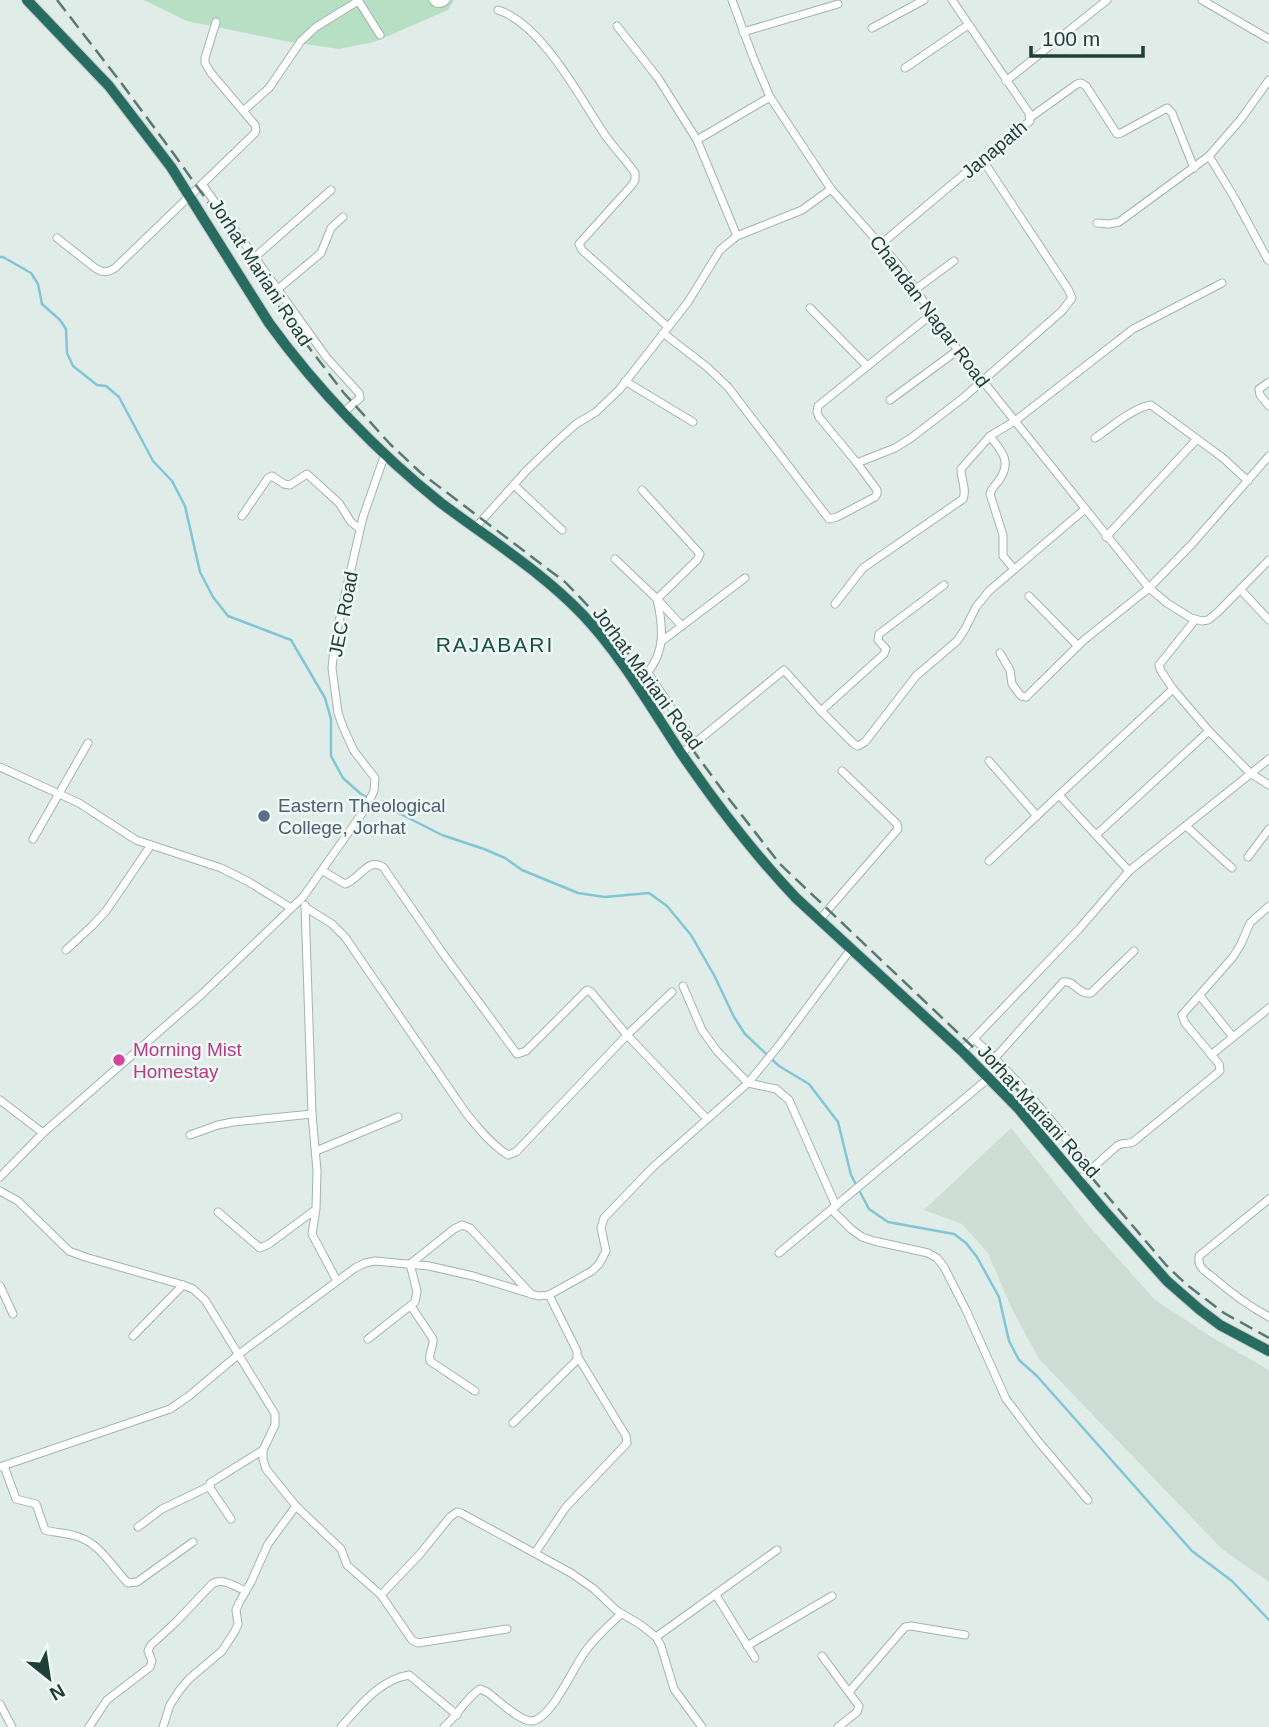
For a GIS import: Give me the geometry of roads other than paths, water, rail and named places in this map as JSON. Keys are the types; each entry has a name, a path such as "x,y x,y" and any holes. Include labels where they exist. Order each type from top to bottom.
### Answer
{"highway":[{"name":"Jorhat Mariani Road","path":"27,0 117,95 171,167 269,323 344,412 427,491 524,563 582,614 636,685 735,829 796,898 989,1078 1033,1125 1167,1282 1220,1325 1269,1351"}],"street":[{"path":"243,111 269,88 301,41 316,27 358,0 380,35"},
{"path":"433,0 439,4 446,0"},
{"name":"Chandan Nagar Road","path":"732,0 770,97 831,189 902,269 982,381 1149,588 1195,620"},
{"path":"872,28 924,0"},
{"name":"Janapath","path":"881,244 1030,121 1031,117 952,0"},
{"path":"1006,81 1107,0"},
{"path":"1202,0 1269,39"},
{"path":"743,32 838,4"},
{"path":"498,10 519,21 553,56 607,138 635,173 632,185 579,244 665,330 728,387 829,519 875,497 877,490 817,412 818,406 932,314"},
{"path":"57,238 101,272 110,271 257,130 205,63 216,22"},
{"path":"905,68 968,25"},
{"path":"617,26 658,78 697,140 737,236"},
{"path":"1097,223 1119,222 1209,156 1241,119 1269,80"},
{"path":"1031,117 1081,83 1086,86 1117,134 1167,108 1172,113 1194,168"},
{"path":"697,140 770,97"},
{"path":"1209,156 1268,260"},
{"path":"857,463 903,444 982,381 1062,311 1072,298 982,159"},
{"path":"202,184 327,358 359,393 360,398 344,412"},
{"path":"475,528 556,442 576,424 603,406 625,382 694,294 720,250 737,236 802,210 831,189"},
{"path":"255,257 331,190"},
{"path":"278,289 321,253 331,228 343,217"},
{"path":"916,289 954,261"},
{"path":"835,604 863,568 963,499 965,490 961,469 990,436 1015,421 1133,329 1222,283"},
{"path":"810,308 867,366"},
{"path":"890,400 958,350"},
{"path":"625,382 693,422"},
{"path":"1269,382 1262,386 1259,392 1269,407"},
{"path":"1095,438 1147,404 1155,407 1223,458 1248,481"},
{"path":"990,436 1006,460 1001,477 990,494 1003,535 1003,556 1014,569"},
{"path":"1107,537 1197,439"},
{"name":"JEC Road","path":"0,1177 43,1133 202,994 303,897 365,809 374,791 375,778 354,751 342,727 332,668 335,639 360,529 386,454"},
{"path":"1000,653 1010,670 1012,684 1024,697 1029,695 1078,646 1149,588 1192,544 1269,456"},
{"path":"242,516 268,478 272,476 290,485 307,474 339,503 351,522 360,529"},
{"path":"514,485 562,530"},
{"path":"642,490 699,554 697,561 657,599"},
{"path":"681,753 784,670 854,744 861,745 916,676 957,641 984,597 1085,509"},
{"path":"615,559 682,626"},
{"path":"1269,560 1213,617 1202,621 1195,620 1159,665 1173,689 1209,731 1250,773 1269,785"},
{"path":"662,641 746,578"},
{"path":"821,711 884,654 886,649 878,640 879,635 944,585"},
{"path":"1240,589 1269,620"},
{"path":"1029,596 1078,646"},
{"path":"636,685 648,673 662,641 657,599"},
{"path":"648,673 695,743"},
{"path":"989,861 1173,689"},
{"path":"1096,835 1209,731"},
{"path":"33,839 88,743"},
{"path":"962,1051 1079,929 1129,871 1269,759"},
{"path":"989,761 1037,817"},
{"path":"0,767 88,808 136,840 220,868 291,908"},
{"path":"820,919 898,829 897,824 842,771"},
{"path":"1059,795 1129,871"},
{"path":"1186,826 1232,868"},
{"path":"1248,857 1269,829"},
{"path":"66,950 106,911 151,845"},
{"path":"323,871 345,884 353,881 370,865 375,863 383,867 517,1054 526,1051 587,990 707,1119"},
{"path":"303,897 312,1114 316,1151 316,1209 312,1234 337,1281"},
{"path":"1079,1180 1119,1144 1133,1142 1218,1075 1221,1068 1182,1019 1182,1015 1237,953 1250,923 1269,906"},
{"path":"305,907 332,924 345,937 466,1113 483,1133 508,1155 516,1152 627,1035 672,992"},
{"path":"193,1542 136,1582 128,1583 93,1544 79,1537 45,1530 36,1504 16,1499 2,1467 170,1409 239,1354 365,1263 386,1261 460,1273 544,1296 592,1271 606,1251 601,1228 604,1218 638,1182 748,1083 851,949"},
{"path":"995,1058 1063,982 1071,983 1082,993 1091,993 1133,951"},
{"path":"683,986 706,1038 733,1069 748,1083 776,1089 789,1100 837,1205 852,1229 862,1237 928,1253 937,1258 966,1310 1002,1393 1088,1500"},
{"path":"1200,996 1233,1037"},
{"path":"1211,1055 1269,1008"},
{"path":"974,1039 1033,1098 1091,1169"},
{"path":"779,1254 989,1078"},
{"path":"0,1100 43,1133"},
{"path":"190,1135 233,1122 312,1114"},
{"path":"316,1151 398,1117"},
{"path":"0,1191 19,1201 69,1251 183,1284 205,1300 275,1414 275,1425 264,1450 266,1469 296,1506 338,1545 347,1565 381,1595 415,1643 507,1629"},
{"path":"1269,1199 1199,1256 1200,1266 1204,1270 1226,1289 1269,1317"},
{"path":"218,1212 260,1248 316,1209"},
{"path":"410,1264 458,1226 465,1225 532,1294"},
{"path":"368,1339 415,1301 418,1295 410,1264"},
{"path":"133,1336 183,1284"},
{"path":"0,1286 13,1314"},
{"path":"535,1553 566,1507 626,1443 625,1436 578,1357 549,1295"},
{"path":"411,1306 433,1339 430,1360 475,1391"},
{"path":"513,1423 578,1357"},
{"path":"138,1527 169,1505 209,1486 214,1480 264,1450"},
{"path":"209,1486 231,1519"},
{"path":"163,1727 170,1705 179,1691 189,1679 219,1655 235,1631 236,1610 268,1544 296,1506"},
{"path":"381,1595 457,1512 585,1582 621,1614 656,1637 665,1656 674,1689 702,1727"},
{"path":"656,1637 777,1550"},
{"path":"89,1727 107,1700 150,1668 152,1661 148,1651 151,1645 212,1584 223,1581 246,1591"},
{"path":"716,1595 755,1658"},
{"path":"747,1646 832,1596"},
{"path":"444,1727 480,1689 523,1720 535,1721 550,1708 582,1654 621,1614"},
{"path":"849,1692 905,1627 965,1635"},
{"path":"822,1656 859,1706 859,1709 838,1727"},
{"path":"341,1727 376,1689 409,1675 457,1715"},
{"path":"0,1704 12,1727"}],"waterway":[{"path":"0,257 31,273 38,284 42,304 66,329 67,353 73,366 97,385 106,386 119,397 153,461 172,481 185,506 200,572 213,597 228,616 291,640 325,698 331,719 331,756 343,778 361,794 442,835 484,849 505,858 522,870 578,893 605,897 649,893 667,906 691,935 745,1034 779,1066 809,1084 838,1122 851,1175 869,1209 888,1222 954,1234 966,1243 999,1297 1009,1341 1019,1360 1037,1376 1192,1551 1232,1581 1269,1620"}],"railway":[{"path":"57,0 176,157 301,337 343,392 390,444 421,473 565,582 596,614 639,667 695,753 780,864 1014,1086 1166,1265 1224,1313 1269,1338"}],"place":[{"name":"Eastern Theological College, Jorhat","path":"264,816"},
{"name":"Morning Mist Homestay","path":"119,1060"}],"district":[{"name":"RAJABARI","path":"495,645"}]}
